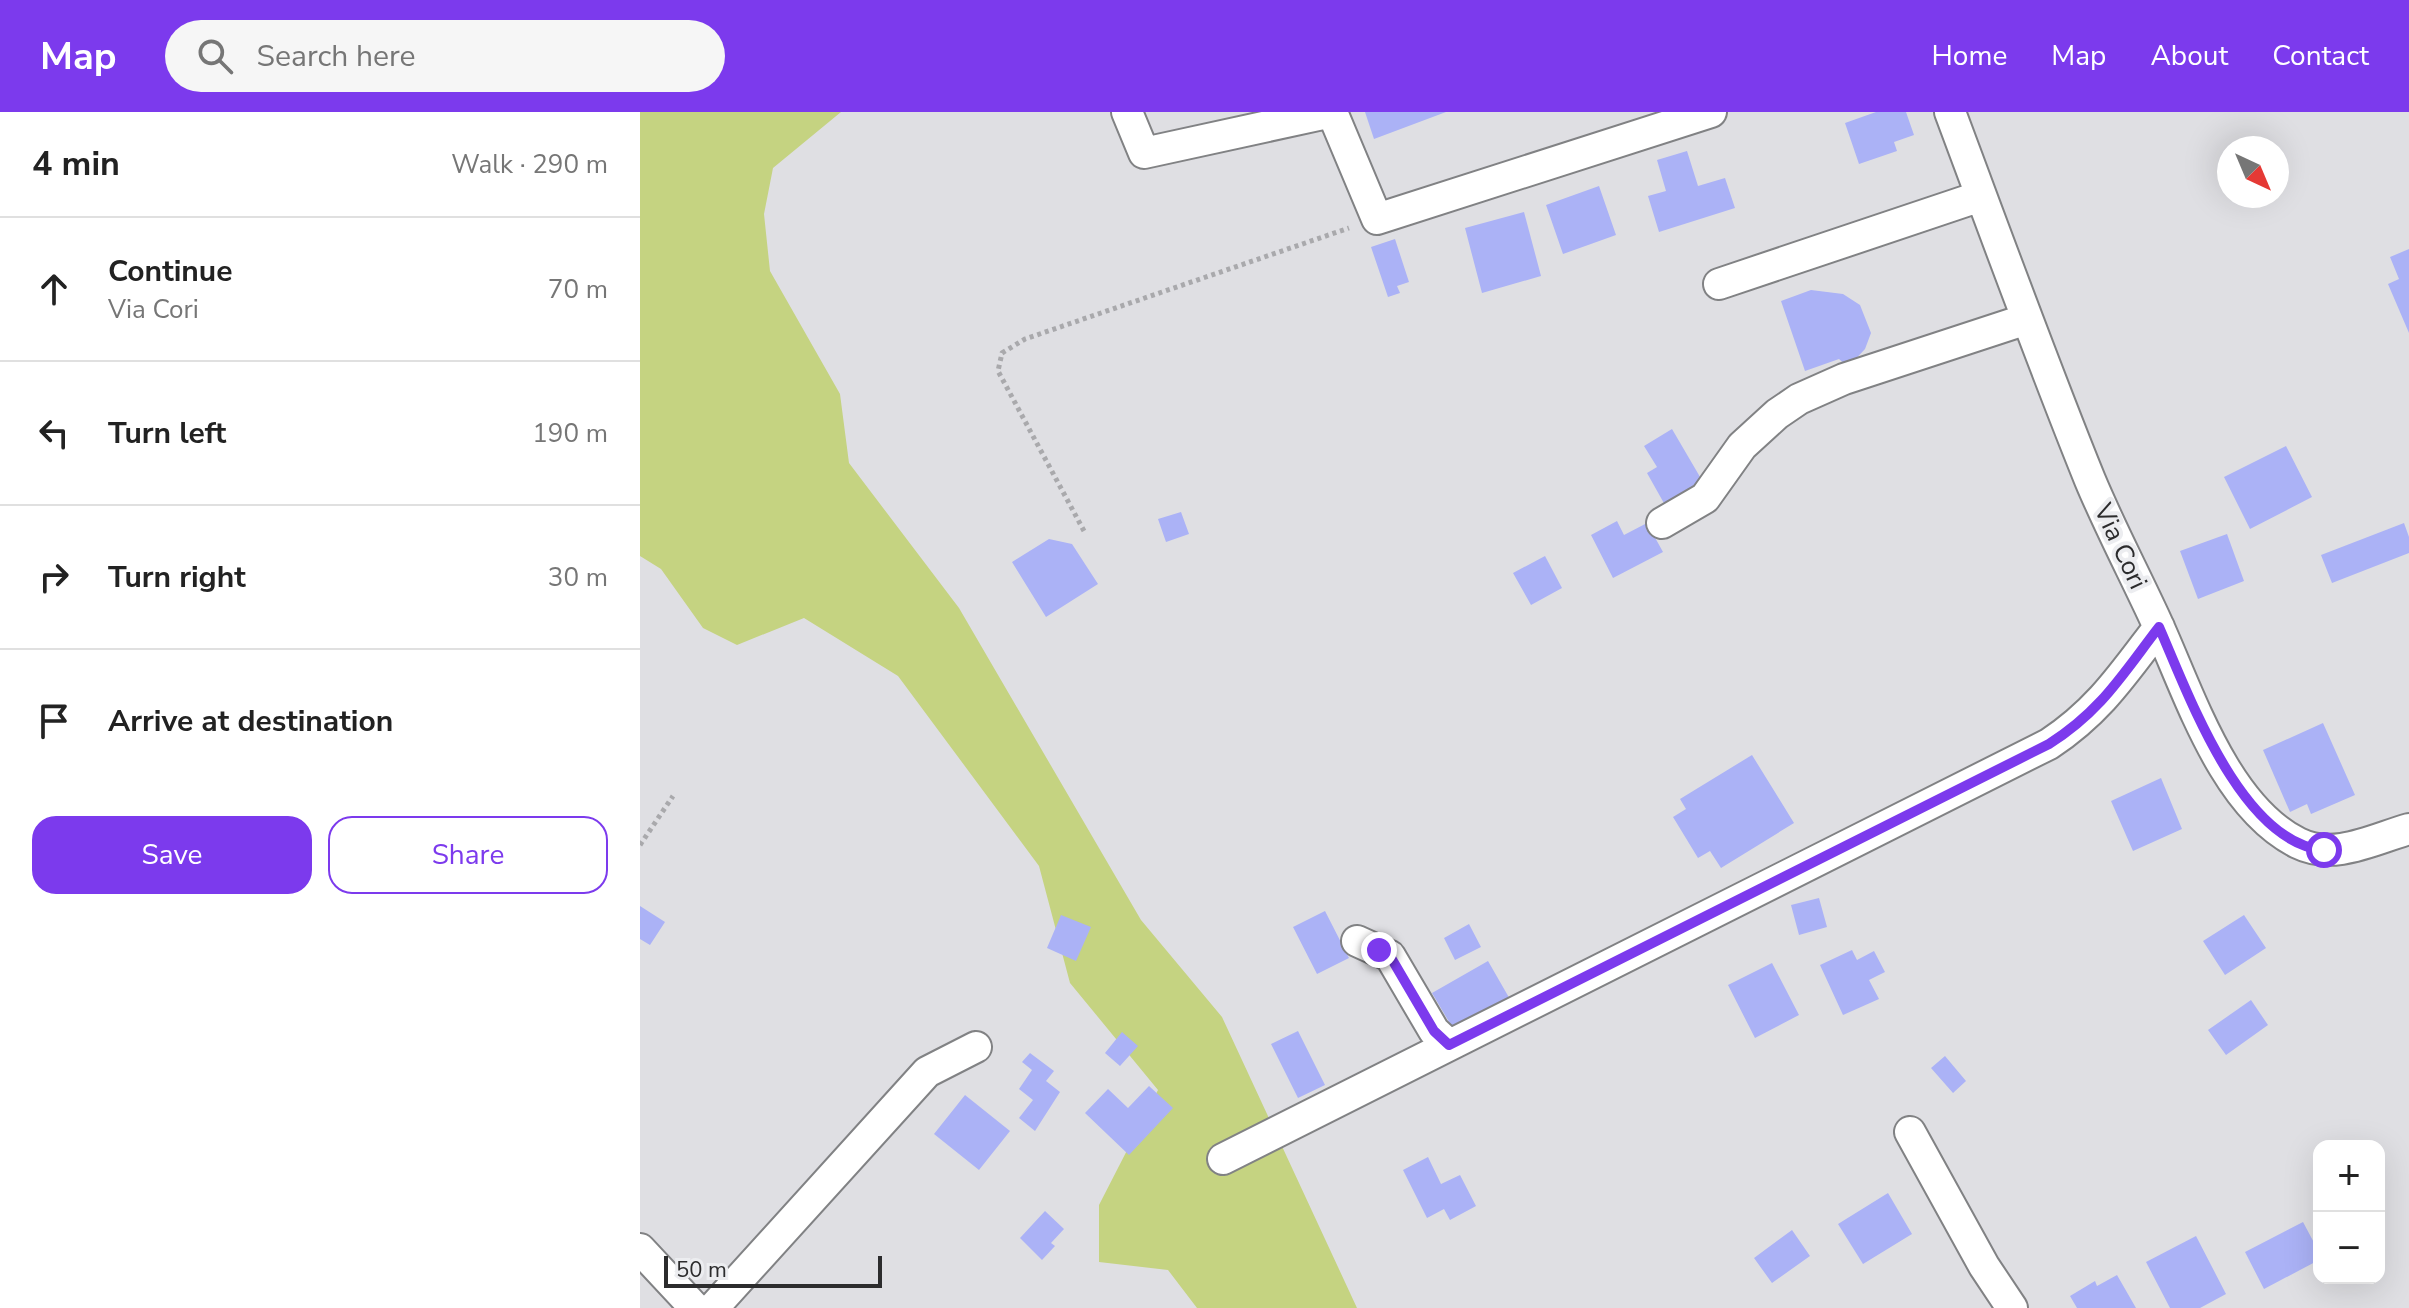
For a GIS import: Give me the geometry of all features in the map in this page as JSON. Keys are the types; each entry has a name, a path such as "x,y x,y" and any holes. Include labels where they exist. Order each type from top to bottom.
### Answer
{"street":[{"path":"1127,112 1144,153 1287,117 1332,112 1377,219 1642,122 1711,112"},
{"name":"Via Cori","path":"1950,112 2091,483 2223,764 2248,800 2284,835 2314,849 2335,849 2366,843 2409,829"},
{"path":"1719,284 1981,196"},
{"path":"1662,523 1705,498 1742,446 1777,414 1799,399 1844,379 2027,319"},
{"path":"1223,1159 2049,744 2099,706 2159,627"},
{"path":"1357,941 1390,956 1434,1031 1449,1045"},
{"path":"713,1308 927,1072 976,1047"},
{"path":"1910,1132 1984,1266 2012,1308"},
{"path":"640,1249 695,1308"}],"path":[{"path":"1084,531 998,371 1002,353 1025,339 1377,219"},
{"path":"640,845 673,796"}],"green space":[{"path":"640,112 841,112 773,168 764,214 770,271 840,394 849,463 959,608 1141,920 1222,1017 1357,1308 1197,1308 1168,1270 1099,1262 1099,1205 1158,1090 1070,983 1039,866 898,676 804,618 737,645 703,628 661,569 640,556"}],"building":[{"path":"1365,112 1446,112 1374,139"},
{"path":"1876,112 1906,112 1914,135 1894,142 1897,151 1859,164 1845,123"},
{"path":"1687,151 1698,186 1725,178 1735,208 1659,232 1648,196 1666,191 1657,160"},
{"path":"1599,186 1616,235 1563,254 1546,205"},
{"path":"1524,212 1541,276 1482,293 1465,228"},
{"path":"1395,239 1409,282 1397,286 1400,293 1388,297 1371,247"},
{"path":"2409,249 2409,333 2388,284 2399,279 2390,257"},
{"path":"1811,290 1843,294 1860,305 1871,333 1865,349 1848,367 1839,359 1805,371 1781,301"},
{"path":"1672,429 1703,482 1665,505 1647,473 1657,467 1644,446"},
{"path":"2286,446 2312,497 2250,529 2224,477"},
{"path":"1181,512 1189,534 1166,542 1158,519"},
{"path":"1617,521 1624,535 1647,523 1663,552 1613,578 1591,535"},
{"path":"2404,523 2409,537 2409,553 2332,583 2321,555"},
{"path":"2227,534 2244,581 2198,599 2180,551"},
{"path":"1049,539 1072,544 1098,584 1046,617 1012,562"},
{"path":"1545,556 1562,588 1531,605 1513,573"},
{"path":"2323,723 2355,795 2311,814 2307,804 2290,812 2263,750"},
{"path":"1752,755 1794,823 1721,868 1710,851 1698,858 1673,817 1686,809 1680,799"},
{"path":"2161,778 2182,829 2133,851 2111,801"},
{"path":"1819,898 1827,927 1799,935 1791,905"},
{"path":"640,906 665,922 650,945 640,939"},
{"path":"1325,911 1349,958 1317,974 1293,927"},
{"path":"1061,915 1091,927 1076,961 1047,948"},
{"path":"2244,915 2266,948 2225,975 2203,941"},
{"path":"1469,924 1481,947 1455,960 1444,938"},
{"path":"1852,950 1857,960 1874,951 1885,972 1869,980 1879,999 1843,1015 1820,965"},
{"path":"1488,961 1511,1001 1455,1032 1432,993"},
{"path":"1772,963 1799,1015 1755,1038 1728,985"},
{"path":"2251,1000 2268,1025 2226,1055 2208,1030"},
{"path":"1298,1031 1325,1085 1298,1098 1271,1044"},
{"path":"1122,1032 1138,1046 1120,1066 1105,1053"},
{"path":"1030,1053 1054,1071 1046,1081 1060,1092 1035,1131 1019,1118 1033,1100 1019,1089 1032,1070 1022,1062"},
{"path":"1945,1056 1966,1081 1953,1093 1931,1068"},
{"path":"1149,1086 1173,1108 1129,1155 1085,1113 1108,1089 1128,1108"},
{"path":"965,1095 1010,1131 979,1170 934,1134"},
{"path":"1428,1157 1441,1184 1460,1175 1476,1206 1450,1220 1444,1209 1427,1218 1403,1170"},
{"path":"1888,1193 1912,1234 1863,1264 1838,1224"},
{"path":"1045,1211 1064,1229 1051,1243 1055,1246 1042,1260 1020,1238"},
{"path":"2303,1222 2313,1241 2313,1263 2264,1289 2245,1252"},
{"path":"1792,1230 1810,1256 1772,1283 1754,1258"},
{"path":"2196,1236 2226,1294 2200,1308 2170,1308 2146,1262"},
{"path":"2117,1275 2136,1308 2077,1308 2070,1296 2095,1281 2097,1286"}],"route":[{"path":"1379,950 1390,956 1434,1031 1449,1045 2049,744 2099,706 2159,627 2210,742 2235,783 2284,835 2304,846 2324,850"}]}
